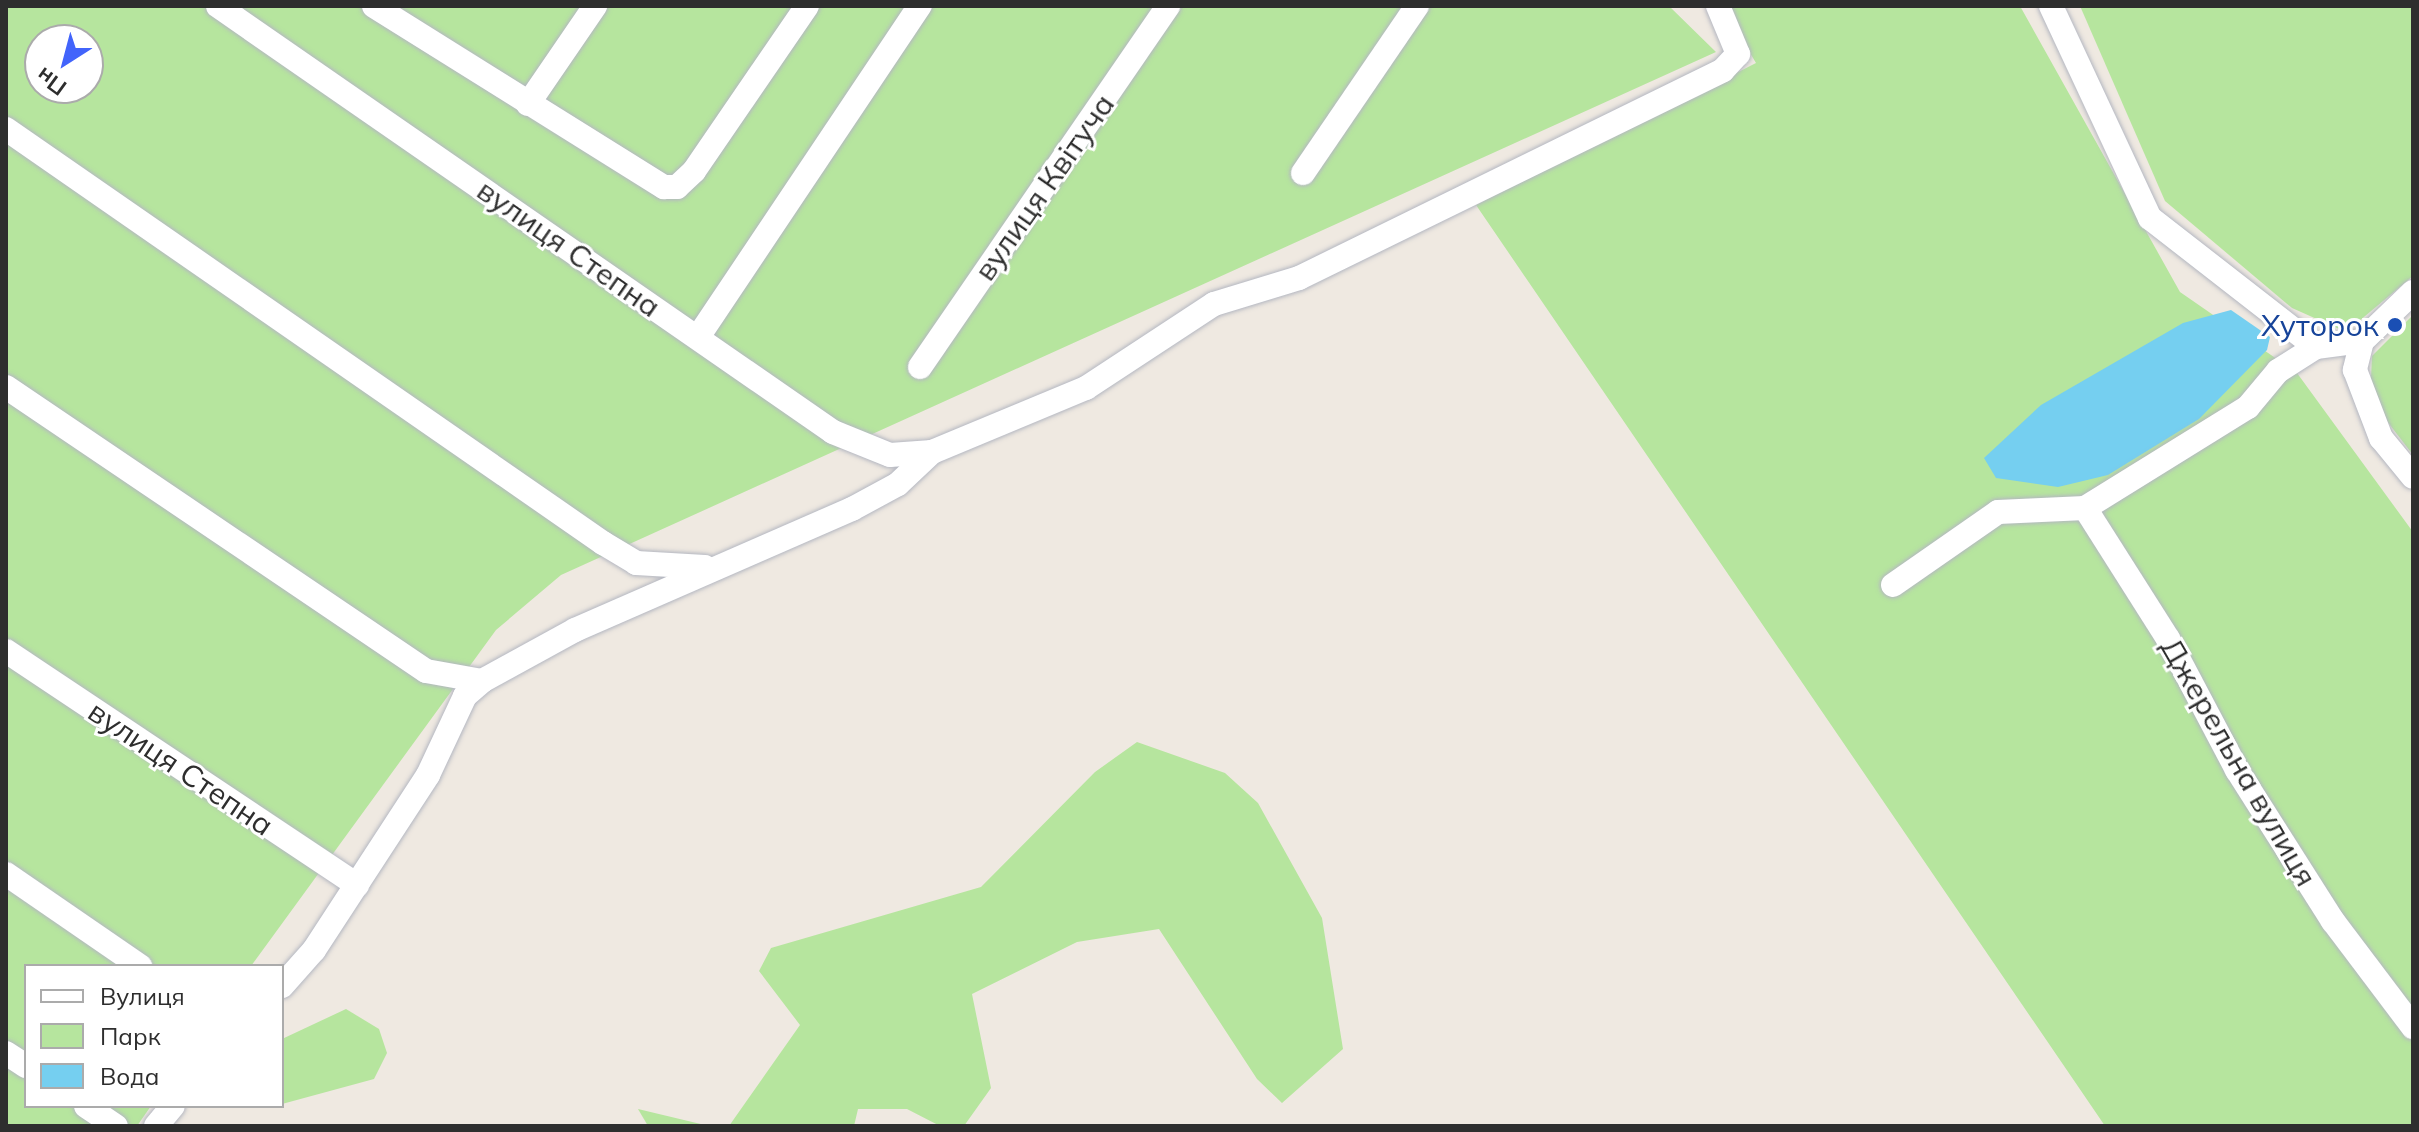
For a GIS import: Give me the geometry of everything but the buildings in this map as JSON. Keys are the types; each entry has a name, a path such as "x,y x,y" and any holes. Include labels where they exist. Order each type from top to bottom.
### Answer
{"street":[{"name":"вулиця Степна","path":"218,6 857,445 890,455 932,452"},
{"path":"528,104 595,6"},
{"path":"379,7 651,182 677,187 807,6"},
{"path":"698,337 920,6"},
{"name":"вулиця Квітуча","path":"920,367 1168,6"},
{"path":"1303,173 1417,6"},
{"path":"284,983 357,885 428,775 465,696 482,681 715,567 852,509 898,484 932,452 1053,405 1214,304 1299,278 1723,70 1738,54 1718,6"},
{"path":"2051,6 2150,218 2316,347"},
{"path":"6,129 603,543 647,566 715,567"},
{"path":"1893,585 1998,512 2085,508 2248,407 2278,371 2316,347 2362,341 2413,292"},
{"path":"2362,341 2359,395 2413,477"},
{"path":"6,387 426,671 482,681"},
{"name":"Джерельна вулиця","path":"2085,508 2168,639 2237,770 2333,921 2407,1019"},
{"name":"вулиця Степна","path":"6,651 357,885"},
{"path":"6,874 137,964"},
{"path":"6,1053 24,1065"},
{"path":"89,1108 116,1126"},
{"path":"156,1126 171,1108"}],"green space":[{"path":"6,6 1669,6 1716,52 561,575 496,630 252,964 24,964 24,1108 150,1108 137,1126 6,1126"},
{"path":"1722,6 2020,6 2180,292 2297,373 2413,532 2413,1126 2105,1126 1476,205 1756,63"},
{"path":"2080,6 2413,6 2413,276 2346,332 2292,308 2165,201"},
{"path":"2413,315 2413,455 2370,399 2372,356"},
{"path":"1137,742 1225,773 1258,803 1322,918 1343,1049 1282,1103 1257,1079 1159,929 1077,942 972,994 991,1088 964,1126 940,1126 907,1109 858,1109 854,1126 729,1126 800,1025 759,971 771,948 981,887 1095,772"},
{"path":"346,1009 379,1029 387,1053 374,1079 284,1103 284,1038"},
{"path":"638,1109 709,1126 648,1126"}],"water":[{"path":"2231,310 2270,337 2267,350 2199,419 2108,475 2058,487 1996,478 1984,458 2041,405 2183,323"}],"place":[{"name":"Хуторок","path":"2395,325"}]}
